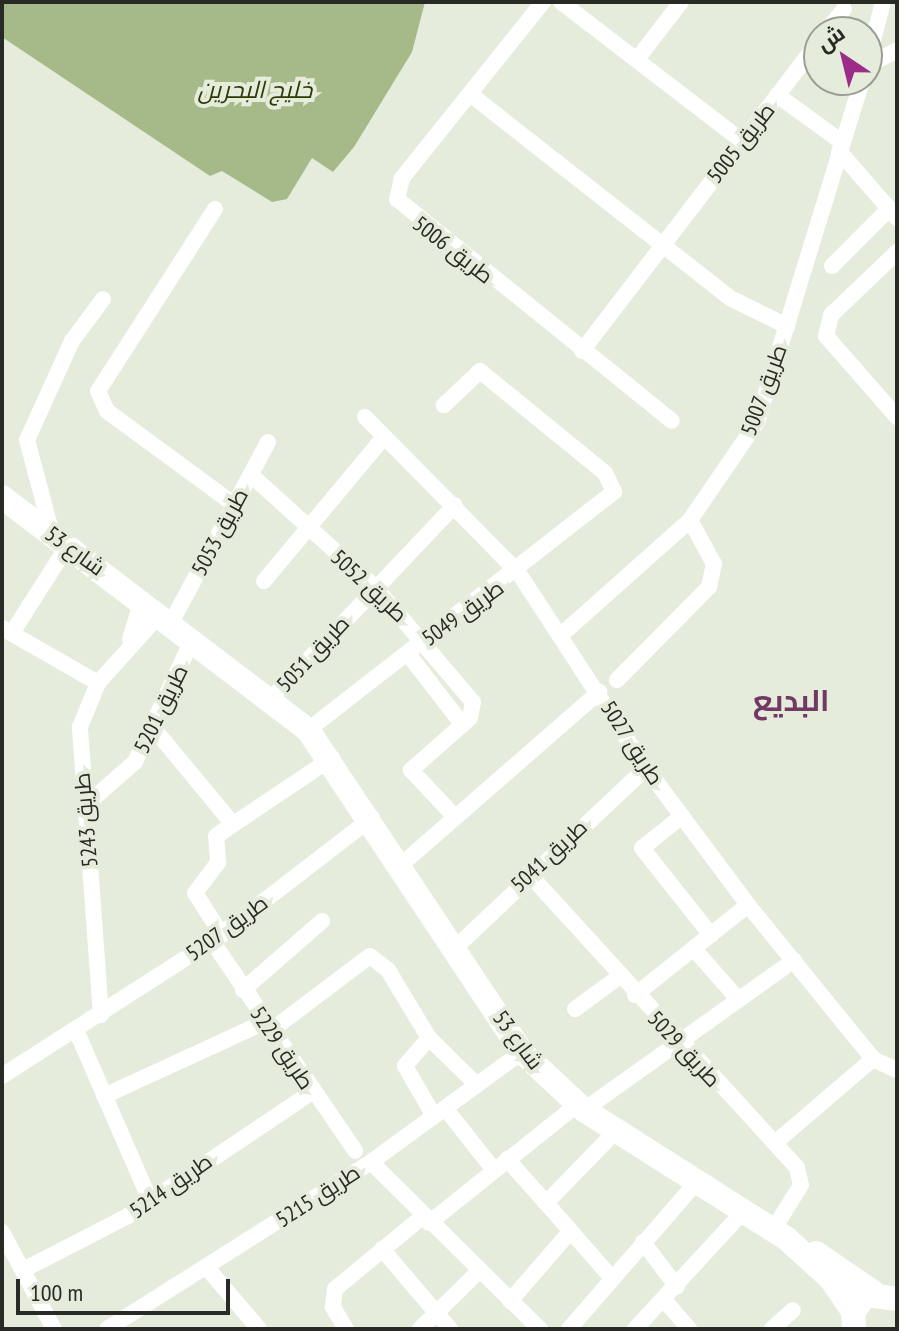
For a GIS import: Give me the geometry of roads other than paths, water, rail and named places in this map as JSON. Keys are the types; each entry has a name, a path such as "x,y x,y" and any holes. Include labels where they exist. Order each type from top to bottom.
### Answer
{"street":[{"name":"طريق 5006","path":"543,2 402,178 397,199 672,421"},
{"path":"561,2 638,58 742,141"},
{"path":"638,58 681,2"},
{"path":"839,16 844,9"},
{"name":"طريق 5005","path":"582,351 803,62"},
{"path":"470,94 738,303 787,326"},
{"path":"777,95 840,147 893,214 832,266"},
{"name":"طريق 5007","path":"561,635 690,520 757,422 857,96"},
{"path":"215,209 98,391 107,411 238,501"},
{"path":"897,252 831,315 826,336 897,417"},
{"path":"98,683 7,631 60,540 27,440 72,341 103,299"},
{"name":"طريق 5049","path":"308,730 518,572 614,492 605,473 480,371 444,405"},
{"name":"طريق 5027","path":"365,417 518,572 646,768 748,905 873,1059 897,1070"},
{"path":"264,581 304,528 384,437"},
{"name":"طريق 5053","path":"158,611 238,501 268,442"},
{"name":"طريق 5052","path":"251,475 304,528 375,587 425,640 474,706 462,724"},
{"name":"شارع 53","path":"2,497 158,611 308,730 332,758 372,818 522,1052 581,1107 780,1235 831,1279 853,1324"},
{"name":"طريق 5051","path":"271,699 455,505"},
{"path":"617,680 709,587 714,564 690,520"},
{"name":"طريق 5243","path":"101,1015 80,727 98,683 130,639 158,611"},
{"name":"طريق 5201","path":"86,805 128,772 155,730 193,638"},
{"path":"408,654 462,724 411,770 454,816"},
{"path":"402,864 599,692"},
{"path":"155,730 231,822 332,758"},
{"name":"طريق 5041","path":"455,948 528,873 646,768"},
{"path":"682,816 642,848 711,935"},
{"name":"طريق 5207","path":"2,1076 217,938 372,818"},
{"name":"طريق 5229","path":"231,822 216,836 218,862 195,893 243,990 355,1151"},
{"name":"طريق 5029","path":"528,873 674,1041 776,1142 800,1173 798,1191 780,1235"},
{"path":"635,995 748,905"},
{"path":"243,990 322,921"},
{"path":"694,949 738,999"},
{"path":"104,1096 266,1027 370,956 388,970 429,1038 477,1085"},
{"path":"343,1328 333,1307 335,1289 382,1249 674,1041 794,960"},
{"path":"575,1009 620,976"},
{"path":"76,1030 149,1198"},
{"path":"429,1038 405,1066 440,1112 546,1203 569,1233 610,1276"},
{"name":"طريق 5215","path":"107,1329 208,1269 371,1162 522,1052"},
{"path":"776,1142 873,1059"},
{"name":"طريق 5214","path":"25,1269 128,1216 149,1198 312,1092"},
{"path":"546,1203 616,1131"},
{"path":"371,1162 426,1220 540,1329"},
{"path":"569,1329 610,1276 697,1182"},
{"path":"635,1329 665,1301 745,1210"},
{"path":"2,1232 25,1269 54,1329"},
{"path":"510,1301 569,1233"},
{"name":"شارع 53","path":"780,1235 886,1290"},
{"path":"643,1242 677,1287"},
{"path":"382,1249 450,1329"},
{"path":"208,1269 259,1329"},
{"path":"420,1329 480,1270"},
{"path":"853,1324 886,1290"},
{"path":"665,1301 689,1329"},
{"path":"772,1329 793,1310"}],"water":[{"name":"خليج البحرين","path":"2,2 425,2 412,52 354,147 333,172 312,158 287,199 272,202 222,171 210,176 2,37"}],"district":[{"name":"البديع","path":"791,700"}]}
